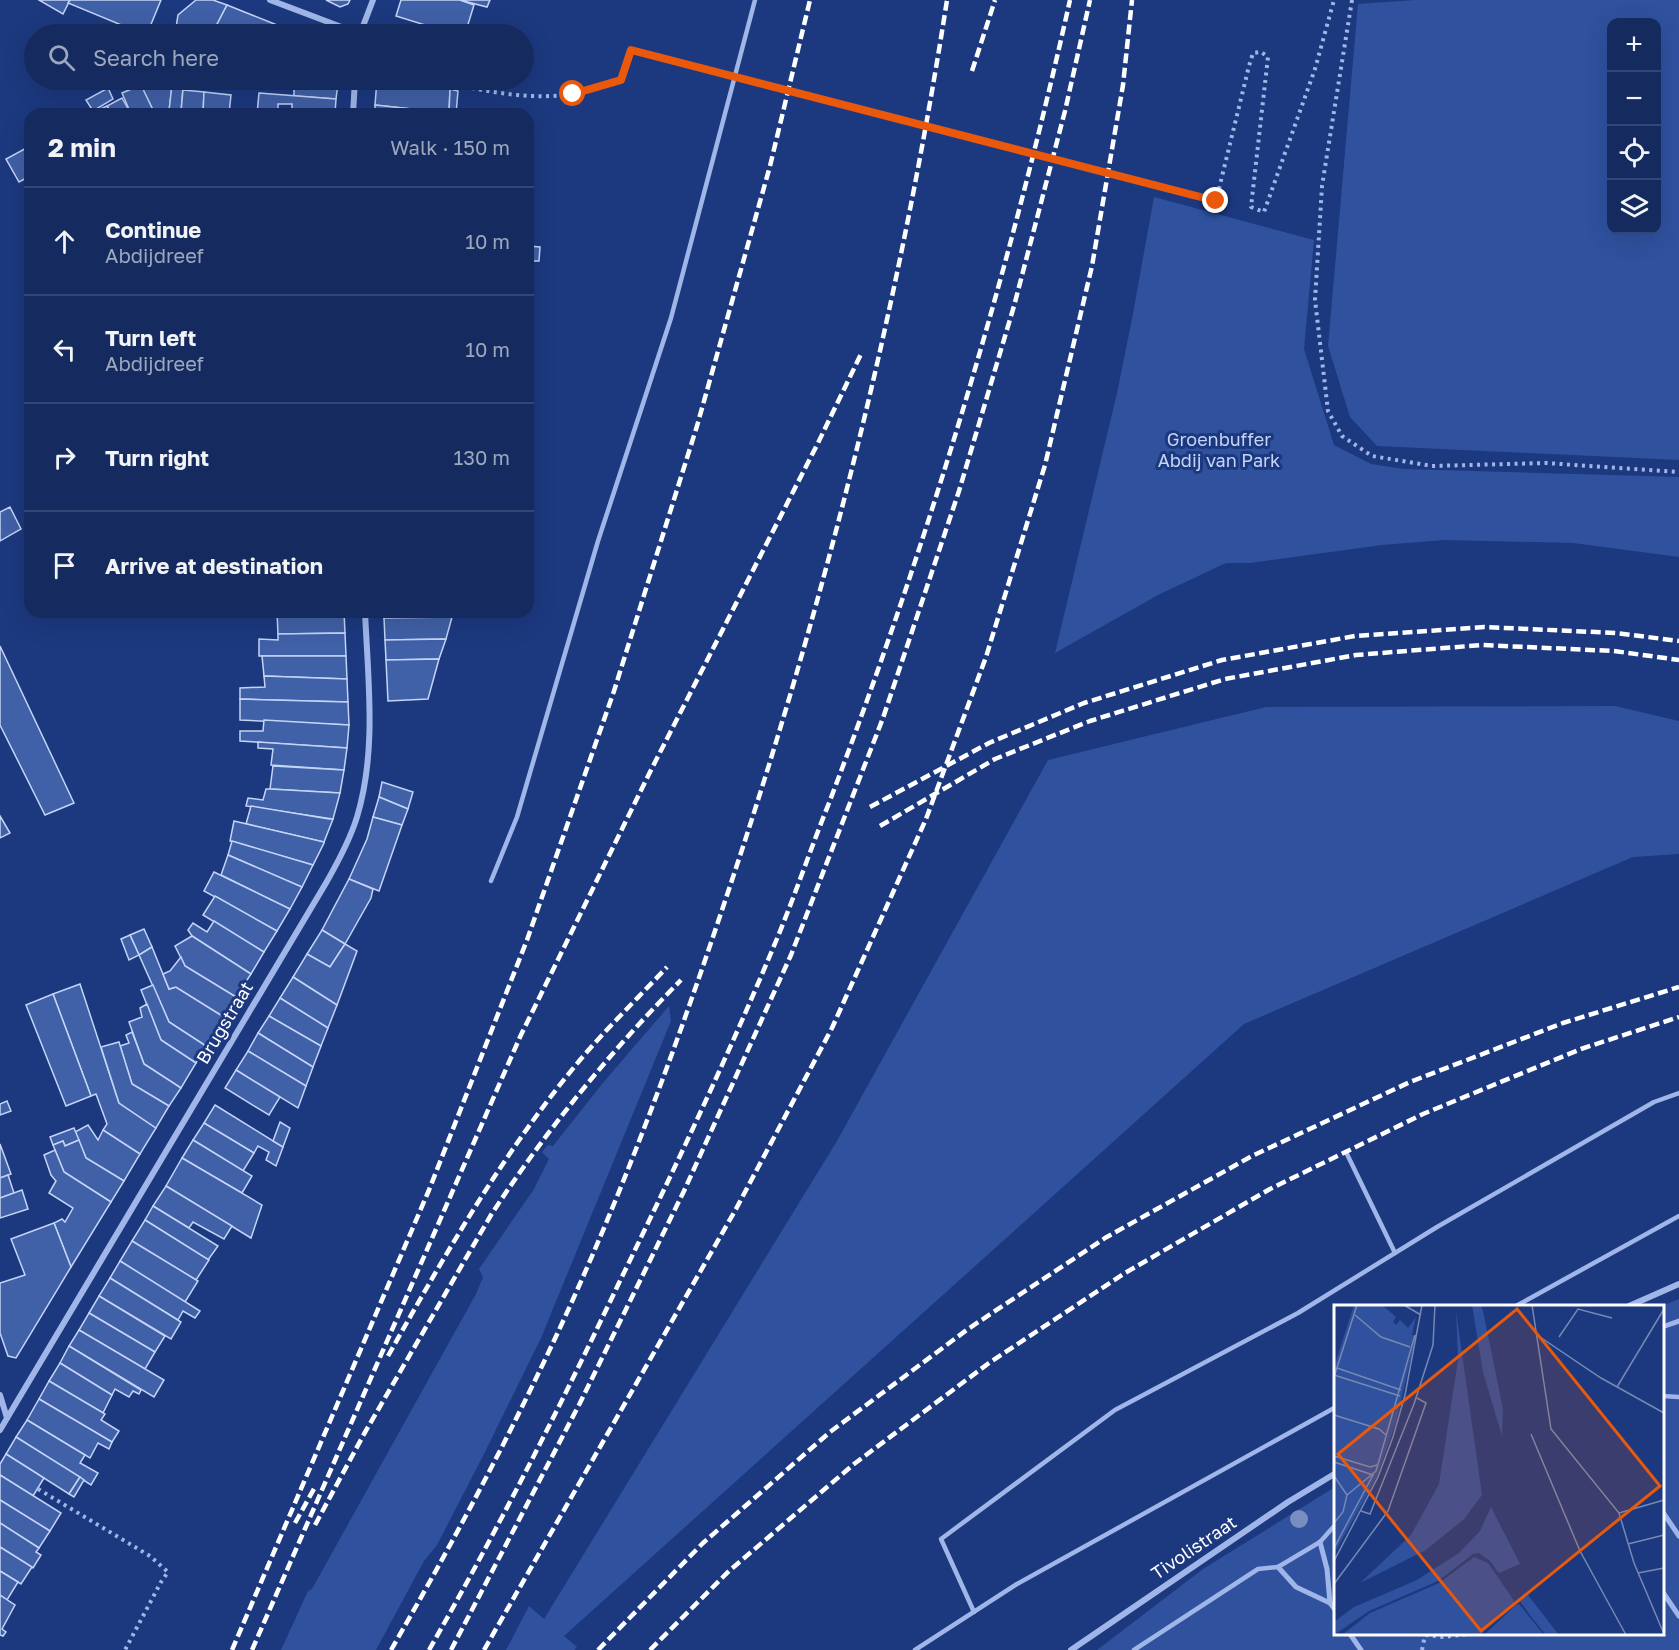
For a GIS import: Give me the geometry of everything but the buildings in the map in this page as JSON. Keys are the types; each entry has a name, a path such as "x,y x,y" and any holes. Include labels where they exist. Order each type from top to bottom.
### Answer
{"street":[{"path":"270,0 334,24"},
{"path":"364,24 374,0"},
{"path":"353,108 354,90"},
{"name":"Brugstraat","path":"0,1430 346,847 357,818 369,756 365,618"},
{"path":"1631,1305 1679,1284"},
{"path":"1664,1326 1679,1321"},
{"path":"0,1395 7,1418"},
{"name":"Tivolistraat","path":"1071,1650 1288,1502 1334,1474"},
{"path":"1664,1514 1679,1536"},
{"path":"1320,1542 1328,1569 1330,1603 1334,1609"},
{"path":"1278,1567 1296,1587 1330,1603"},
{"path":"1664,1594 1679,1616"},
{"path":"1351,1635 1361,1650"}],"lane":[{"path":"491,881 517,817 598,541 671,318 755,0"},
{"path":"974,1612 941,1539 1115,1410 1298,1313 1395,1253 1654,1102 1679,1093"},
{"path":"1346,1152 1395,1253"},
{"path":"1518,1305 1679,1216"},
{"path":"1664,1396 1679,1397"},
{"path":"915,1650 1017,1584 1334,1408"},
{"path":"1134,1650 1258,1569 1278,1567 1320,1542 1334,1525"}],"path":[{"path":"480,90 523,96 573,94 621,80 631,50 1216,201 1249,66 1253,53 1261,52 1268,57 1251,207 1264,212 1315,69 1334,0"},
{"path":"1352,0 1322,186 1315,300 1328,411 1342,436 1372,456 1432,466 1546,463 1679,472"},
{"path":"38,1489 150,1556 168,1572 124,1650"},
{"path":"1422,1650 1425,1635 1443,1637 1460,1635"}],"green space":[{"path":"1415,0 1679,0 1679,460 1377,446 1350,417 1328,346 1358,4"},
{"name":"Groenbuffer Abdij van Park","path":"1154,197 1314,240 1304,349 1334,445 1371,464 1404,469 1679,477 1679,557 1573,543 1445,540 1382,545 1250,563 1226,563 1160,594 1055,653 1117,393"},
{"path":"1615,706 1679,721 1679,854 1633,857 1244,1024 564,1636 577,1647 574,1650 506,1650 529,1606 544,1619 837,1141 1048,760 1266,707"},
{"path":"669,1006 671,1021 541,1338 437,1545 424,1561 376,1650 281,1650 308,1591 312,1589 476,1294 483,1277 479,1269 534,1189 549,1159 542,1152 548,1145 553,1146 602,1084"},
{"path":"1679,1299 1679,1650 1097,1650 1203,1569 1334,1488 1334,1635 1664,1635 1664,1305"}],"railway":[{"path":"232,1650 429,1190 527,940 614,691 697,426 770,166 810,0"},
{"path":"391,1650 487,1477 523,1406 596,1248 646,1124 714,935 801,657 859,440 908,221 947,0"},
{"path":"972,71 995,0"},
{"path":"429,1650 503,1515 596,1331 716,1079 786,916 866,704 933,506 1021,204 1070,0"},
{"path":"451,1650 580,1403 684,1191 791,955 883,718 959,491 1014,306 1065,111 1090,0"},
{"path":"484,1650 736,1209 832,1028 926,819 986,657 1045,465 1092,266 1123,85 1132,0"},
{"path":"252,1650 520,1037 650,772 862,352"},
{"path":"870,807 989,743 1084,703 1222,660 1355,636 1484,627 1616,633 1679,641"},
{"path":"880,826 995,759 1090,721 1225,679 1356,655 1482,645 1614,651 1679,660"},
{"path":"388,1356 454,1241 526,1130 580,1060 667,967"},
{"path":"315,1525 364,1434 491,1215 512,1183 604,1063 681,980"},
{"path":"598,1650 703,1543 830,1432 968,1329 1105,1238 1252,1156 1410,1082 1563,1023 1679,987"},
{"path":"650,1650 729,1571 854,1464 989,1363 1125,1273 1270,1189 1423,1114 1581,1049 1679,1017"},
{"path":"295,1523 315,1487"}],"route":[{"path":"573,94 621,80 631,50 1216,201"}]}
